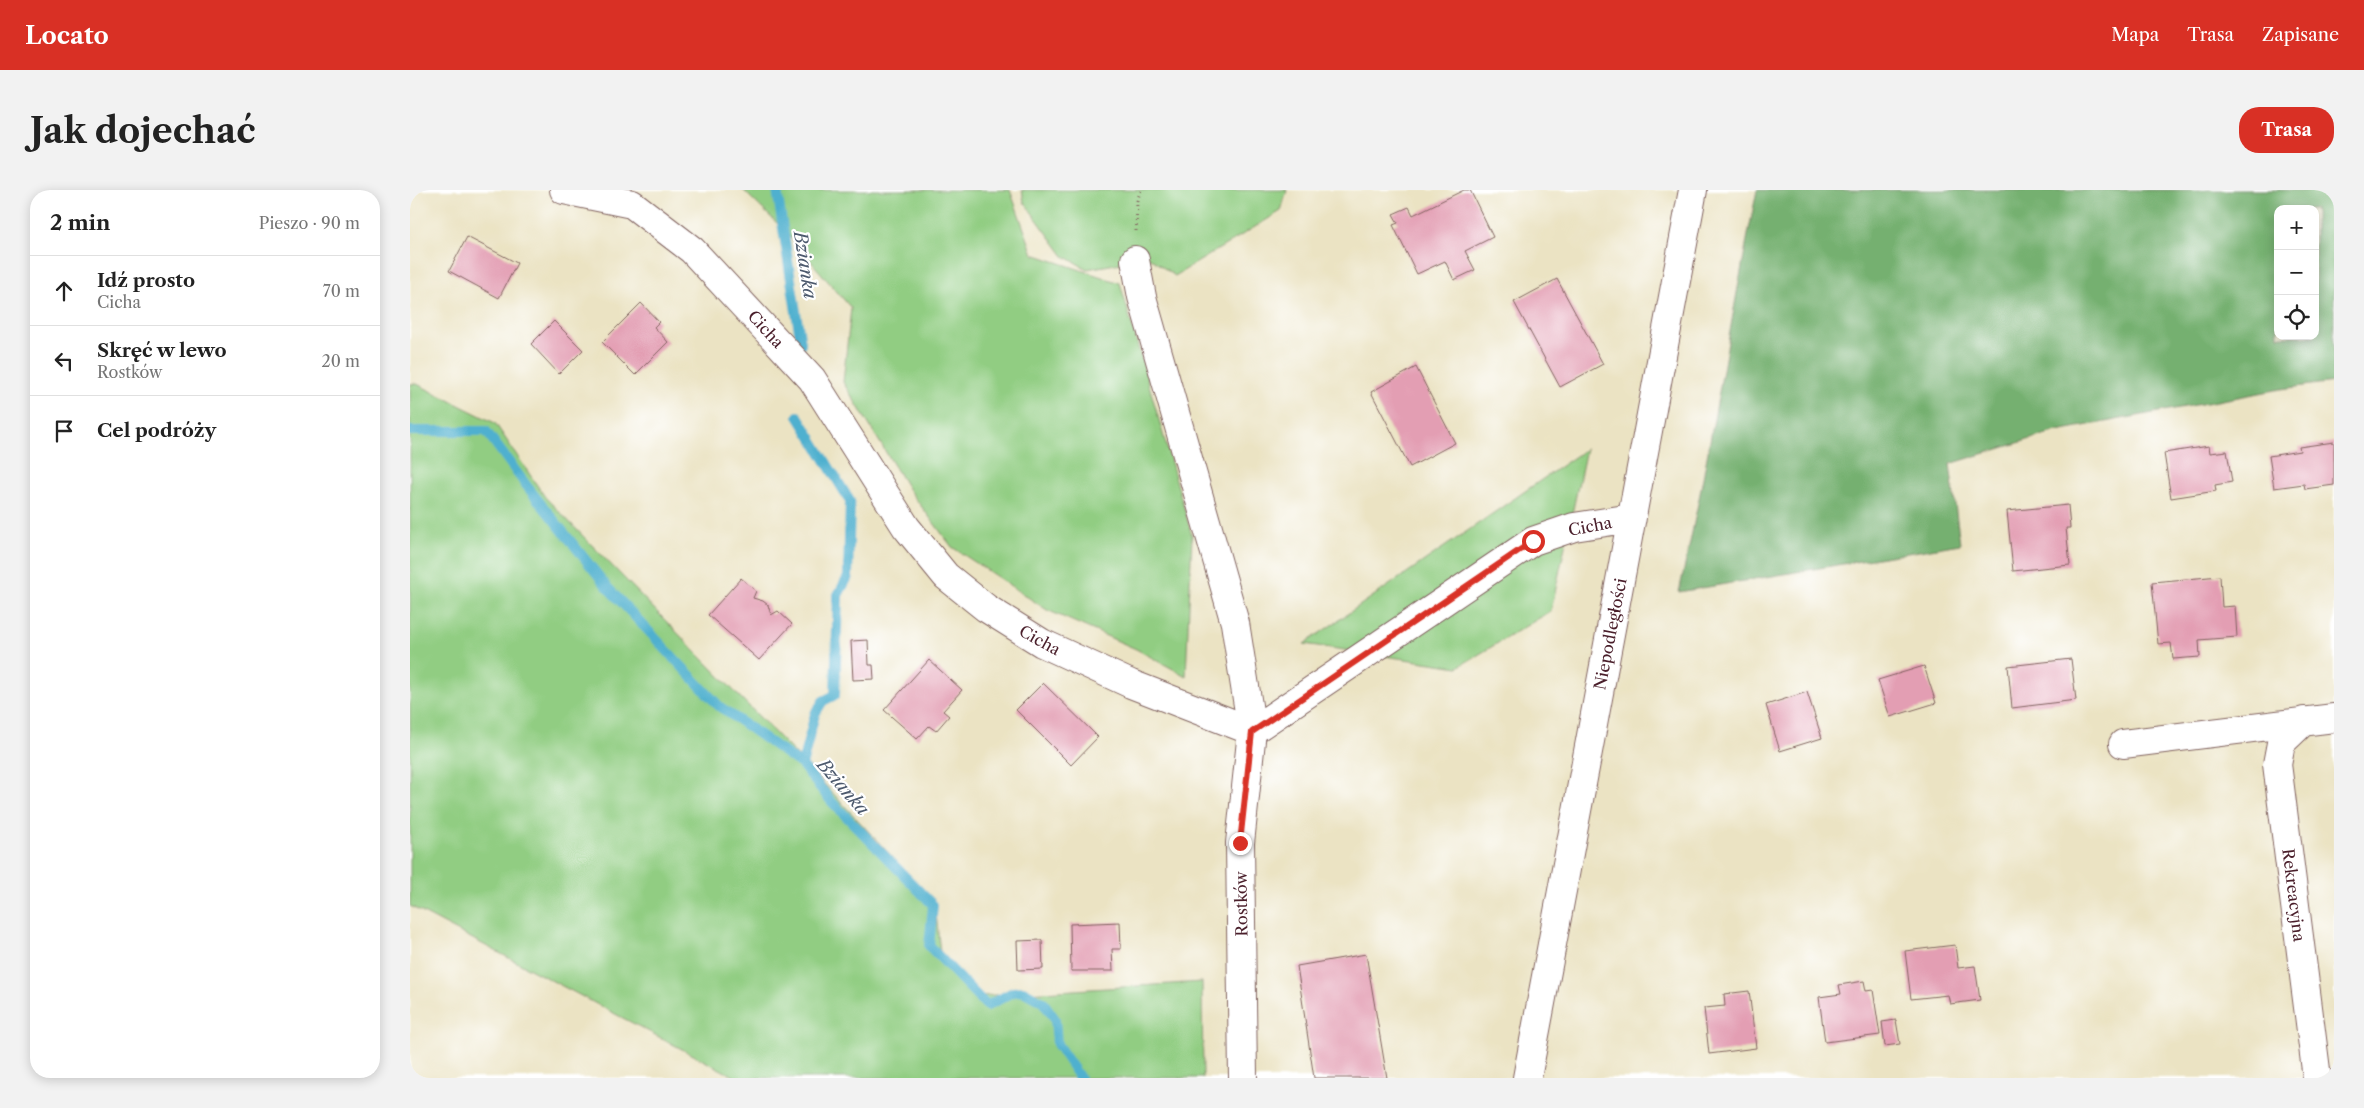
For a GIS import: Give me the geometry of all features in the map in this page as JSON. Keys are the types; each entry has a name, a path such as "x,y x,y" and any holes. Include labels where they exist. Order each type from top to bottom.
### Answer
{"street":[{"name":"Cicha","path":"564,190 632,204 692,250 812,379 906,527 946,576 986,608 1042,643 1131,684 1252,732 1533,541 1574,527 1632,518"},
{"name":"Niepodległości","path":"1527,1078 1693,190"},
{"name":"Rostków","path":"1136,260 1142,298 1236,623 1252,732 1240,843 1243,1078"},
{"path":"2123,744 2334,718"},
{"name":"Rekreacyjna","path":"2304,721 2281,743 2277,764 2317,1078"}],"path":[{"path":"1136,260 1137,201 1141,190"}],"green space":[{"path":"743,190 1010,190 1033,254 1120,283 1192,536 1186,676 1136,649 1047,610 952,547 909,490 843,382 851,308 783,229"},
{"path":"1022,190 1287,190 1281,211 1175,276 1150,258 1087,269 1064,256 1024,202"},
{"path":"1757,190 2334,190 2334,382 2281,389 2057,431 1950,464 1960,544 1679,592 1700,492"},
{"path":"410,384 417,384 495,423 545,497 817,776 935,903 940,953 979,996 1202,982 1203,1078 737,1078 410,906"},
{"path":"1586,449 1551,611 1458,667 1304,644"}],"building":[{"path":"1464,190 1470,190 1493,237 1465,251 1475,270 1454,280 1445,261 1417,274 1393,225 1398,223 1393,214 1409,207 1413,215"},
{"path":"467,237 517,263 499,298 449,271"},
{"path":"1557,279 1603,364 1560,387 1514,302"},
{"path":"641,303 659,322 654,327 668,342 635,375 602,342"},
{"path":"554,321 583,350 559,374 531,344"},
{"path":"1416,367 1455,443 1410,467 1371,392"},
{"path":"2334,442 2334,485 2305,489 2304,484 2274,488 2269,456 2300,451 2299,447"},
{"path":"2209,446 2210,453 2227,451 2232,482 2215,485 2216,491 2171,498 2164,453"},
{"path":"2068,505 2070,528 2066,528 2070,565 2013,571 2007,511"},
{"path":"2220,576 2222,607 2235,606 2237,637 2199,640 2200,657 2173,659 2171,643 2158,644 2152,582"},
{"path":"741,578 756,591 753,598 763,601 768,605 771,615 778,611 792,624 759,660 708,615"},
{"path":"868,640 869,665 873,665 874,679 853,680 851,641"},
{"path":"2071,659 2076,700 2012,708 2008,666"},
{"path":"929,660 962,690 943,711 949,716 936,731 929,726 917,739 884,710"},
{"path":"1924,666 1936,703 1890,717 1878,680"},
{"path":"1043,683 1098,737 1071,765 1016,710"},
{"path":"1807,692 1822,738 1780,751 1766,705"},
{"path":"1120,922 1121,949 1112,949 1113,971 1071,971 1070,924"},
{"path":"1042,940 1043,969 1018,970 1017,941"},
{"path":"1955,945 1958,968 1975,966 1980,1000 1950,1004 1948,995 1911,999 1905,951"},
{"path":"1366,954 1387,1078 1314,1078 1297,966"},
{"path":"1864,981 1866,991 1873,990 1880,1035 1825,1042 1819,997 1841,994 1839,985"},
{"path":"1749,991 1756,1048 1709,1054 1704,1008 1725,1006 1724,994"},
{"path":"1896,1020 1900,1044 1885,1046 1882,1022"}],"waterway":[{"name":"Bzianka","path":"777,190 801,344"},
{"name":"Bzianka","path":"798,416 850,501 848,577 838,595 835,695 823,701 815,714 802,765 831,801 933,905 929,946 987,1006 1013,992 1023,991 1043,1002 1055,1019 1057,1044 1080,1078"},
{"path":"410,431 486,431 526,485 609,589 719,706 802,765"}],"route":[{"path":"1240,843 1252,732 1533,541"}]}
